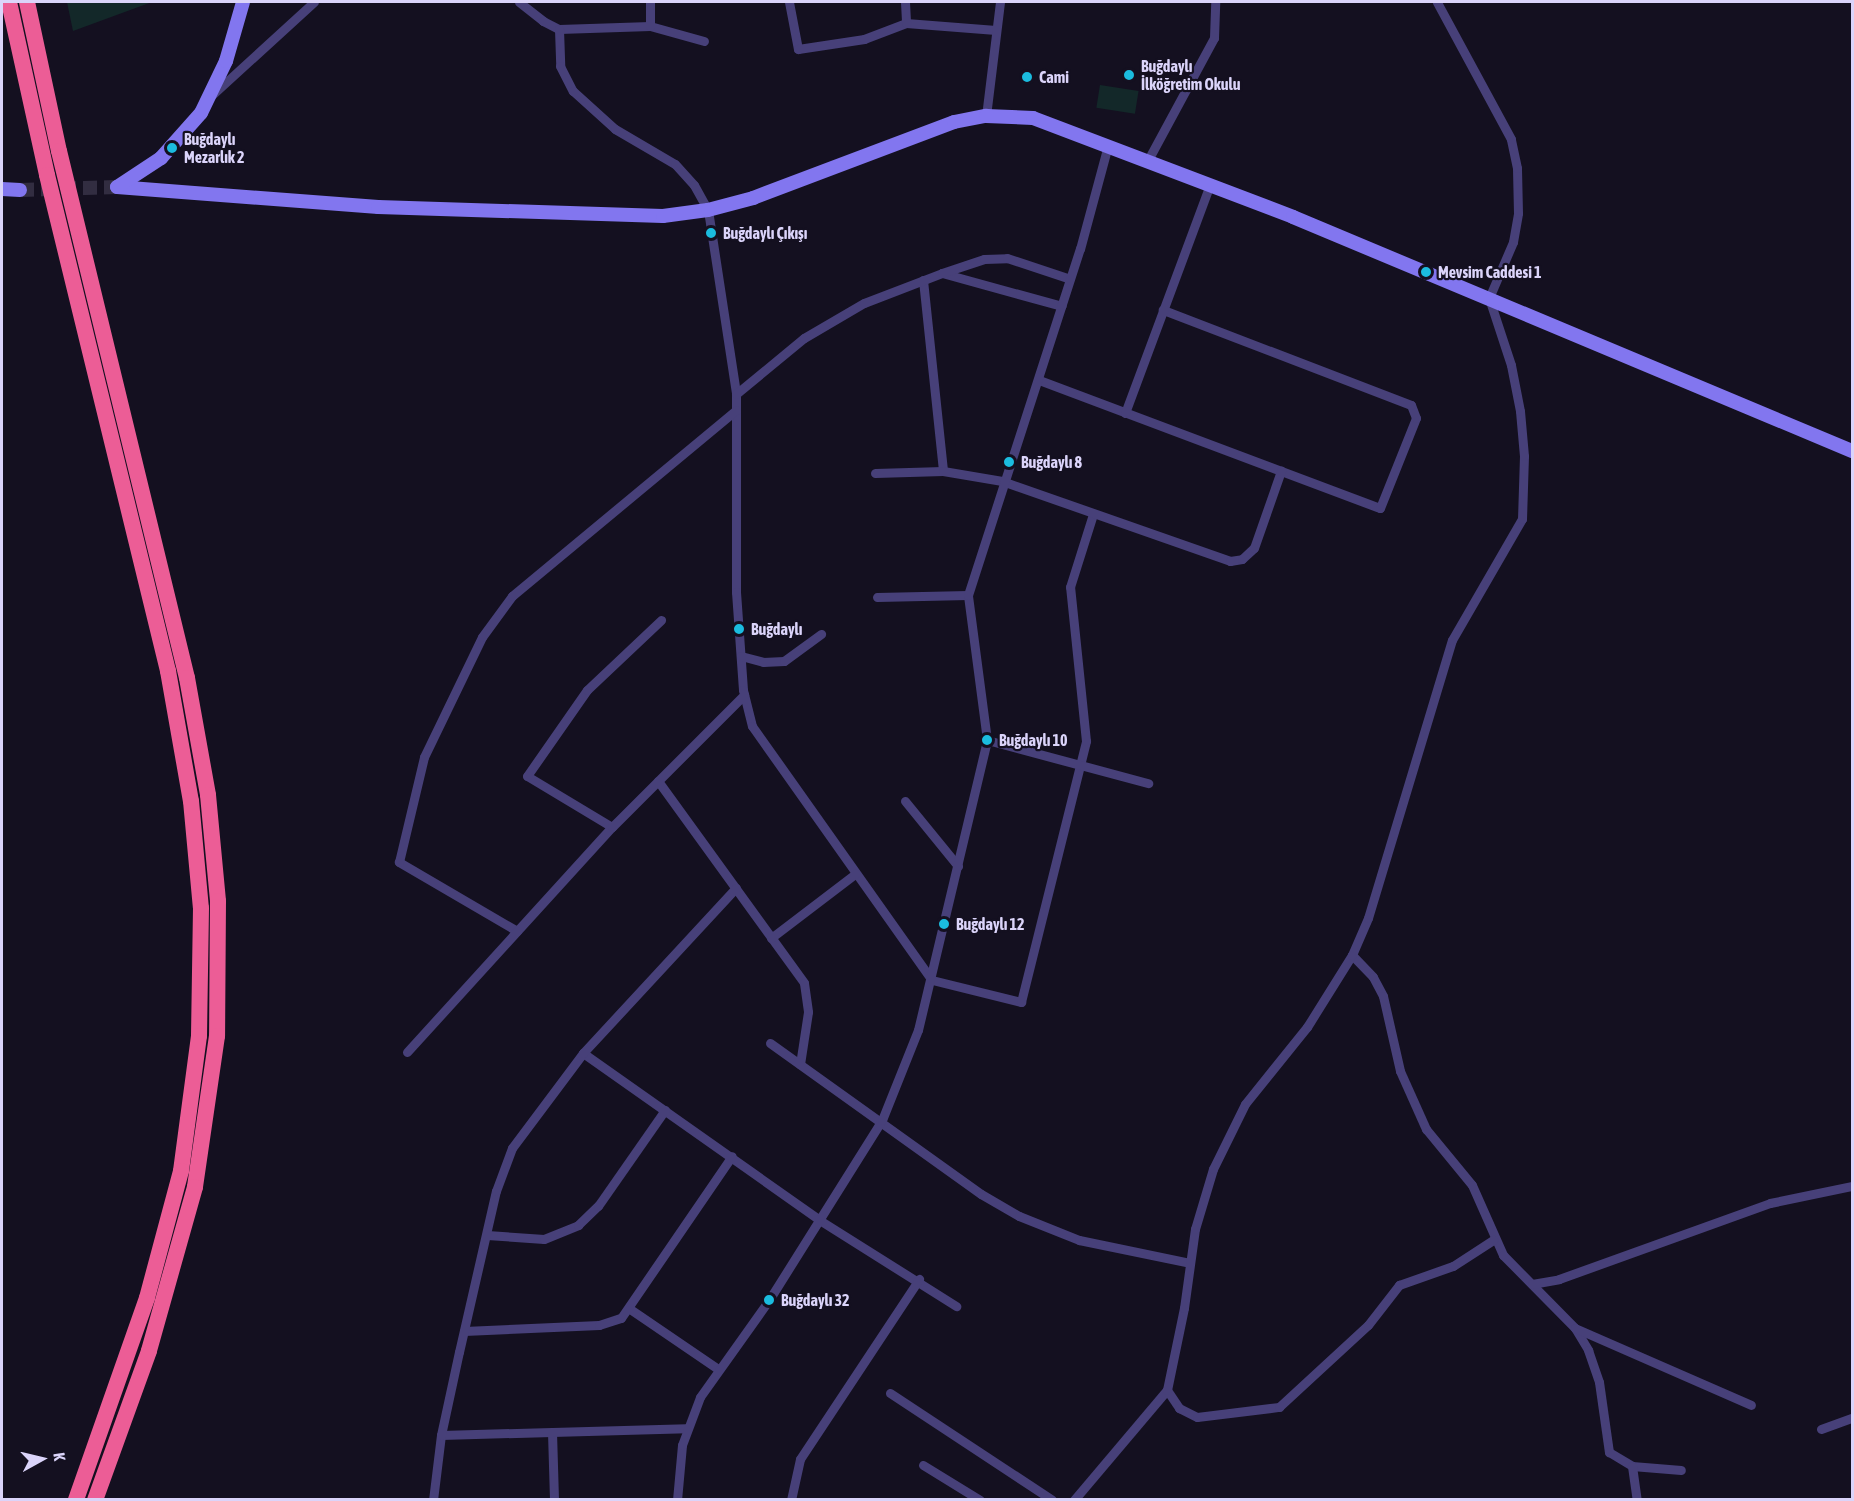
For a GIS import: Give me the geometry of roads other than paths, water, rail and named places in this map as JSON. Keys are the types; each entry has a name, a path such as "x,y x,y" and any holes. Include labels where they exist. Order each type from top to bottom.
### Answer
{"highway":[{"path":"9,2 47,175 168,671 191,801 201,908 199,1036 181,1171 142,1317 76,1500"},
{"path":"27,2 59,151 187,678 208,795 218,902 217,1036 195,1187 156,1330 95,1500"}],"street":[{"path":"210,97 226,61 243,2"},
{"path":"314,2 210,97 172,148 117,187 378,207 640,216 708,210 753,198 954,122 986,116 1033,118 1210,184 1489,298 1852,451"},
{"path":"519,2 543,21 559,29 650,26 704,41"},
{"path":"650,2 650,26"},
{"path":"789,2 798,49 864,39 906,23 996,30"},
{"path":"905,2 906,23"},
{"path":"986,116 1000,2"},
{"path":"1148,160 1214,38 1215,2"},
{"path":"1074,1500 1167,1390 1205,1191 1233,1125 1245,1104 1307,1027 1353,955 1368,918 1452,639 1522,519 1524,466 1520,411 1508,353 1489,298 1504,271 1516,228 1515,161 1510,139 1437,2"},
{"path":"559,29 560,66 573,91 615,129 675,164 694,185 708,210 736,394 741,656 744,695 758,738 932,980 1021,1002 1086,741 1070,587 1093,514"},
{"path":"677,1500 679,1460 686,1428 700,1397 821,1221 882,1120 911,1050 932,980 987,740 968,596 1002,481 1039,380 1062,306 1108,145"},
{"path":"1125,413 1210,184"},
{"path":"2,189 20,190"},
{"path":"736,394 804,338 864,303 942,273 984,259 1007,258 1070,279"},
{"path":"942,273 1062,306"},
{"path":"923,280 943,471"},
{"path":"1039,380 1380,508 1416,418 1411,405 1163,310"},
{"path":"517,931 399,862 424,757 482,637 512,596 736,410"},
{"path":"875,473 943,471 1002,481 1223,561 1236,561 1254,548 1281,471"},
{"path":"877,597 968,596"},
{"path":"612,827 527,776 588,690 661,620"},
{"path":"741,656 763,662 784,661 821,634"},
{"path":"407,1052 612,827 744,695"},
{"path":"987,740 1148,783"},
{"path":"658,781 736,888 807,992 808,1012 800,1064"},
{"path":"905,801 958,866"},
{"path":"771,938 855,874"},
{"path":"433,1500 441,1435 464,1331 496,1191 512,1148 583,1053 736,888"},
{"path":"1353,955 1373,977 1383,996 1400,1071 1419,1115 1433,1139 1472,1185 1493,1240 1575,1328 1596,1370 1607,1448 1615,1458 1632,1466 1681,1470"},
{"path":"770,1043 882,1120 981,1194 1038,1225 1079,1239 1190,1263"},
{"path":"583,1053 613,1078 732,1156 821,1221 919,1279 956,1306"},
{"path":"487,1235 544,1239 578,1225 598,1206 665,1110"},
{"path":"464,1331 599,1325 615,1322 630,1309 732,1156"},
{"path":"1532,1284 1559,1279 1770,1203 1852,1186"},
{"path":"1167,1390 1179,1408 1197,1417 1279,1407 1368,1325 1399,1285 1453,1266 1493,1240"},
{"path":"791,1500 800,1459 919,1279"},
{"path":"630,1309 718,1369"},
{"path":"1575,1328 1751,1405"},
{"path":"890,1393 1052,1500"},
{"path":"1821,1429 1852,1418"},
{"path":"441,1435 686,1428"},
{"path":"552,1432 554,1500"},
{"path":"923,1465 980,1500"},
{"path":"1632,1466 1637,1500"}],"tunnel":[{"path":"20,190 117,187"}],"place":[{"name":"Buğdaylı İlköğretim Okulu","path":"1129,75"},
{"name":"Cami","path":"1027,77"},
{"name":"Buğdaylı Mezarlık 2","path":"172,148"},
{"name":"Buğdaylı Çıkışı","path":"711,233"},
{"name":"Mevsim Caddesi 1","path":"1426,272"},
{"name":"Buğdaylı 8","path":"1009,462"},
{"name":"Buğdaylı","path":"739,629"},
{"name":"Buğdaylı 10","path":"987,740"},
{"name":"Buğdaylı 12","path":"944,924"},
{"name":"Buğdaylı 32","path":"769,1300"}]}
